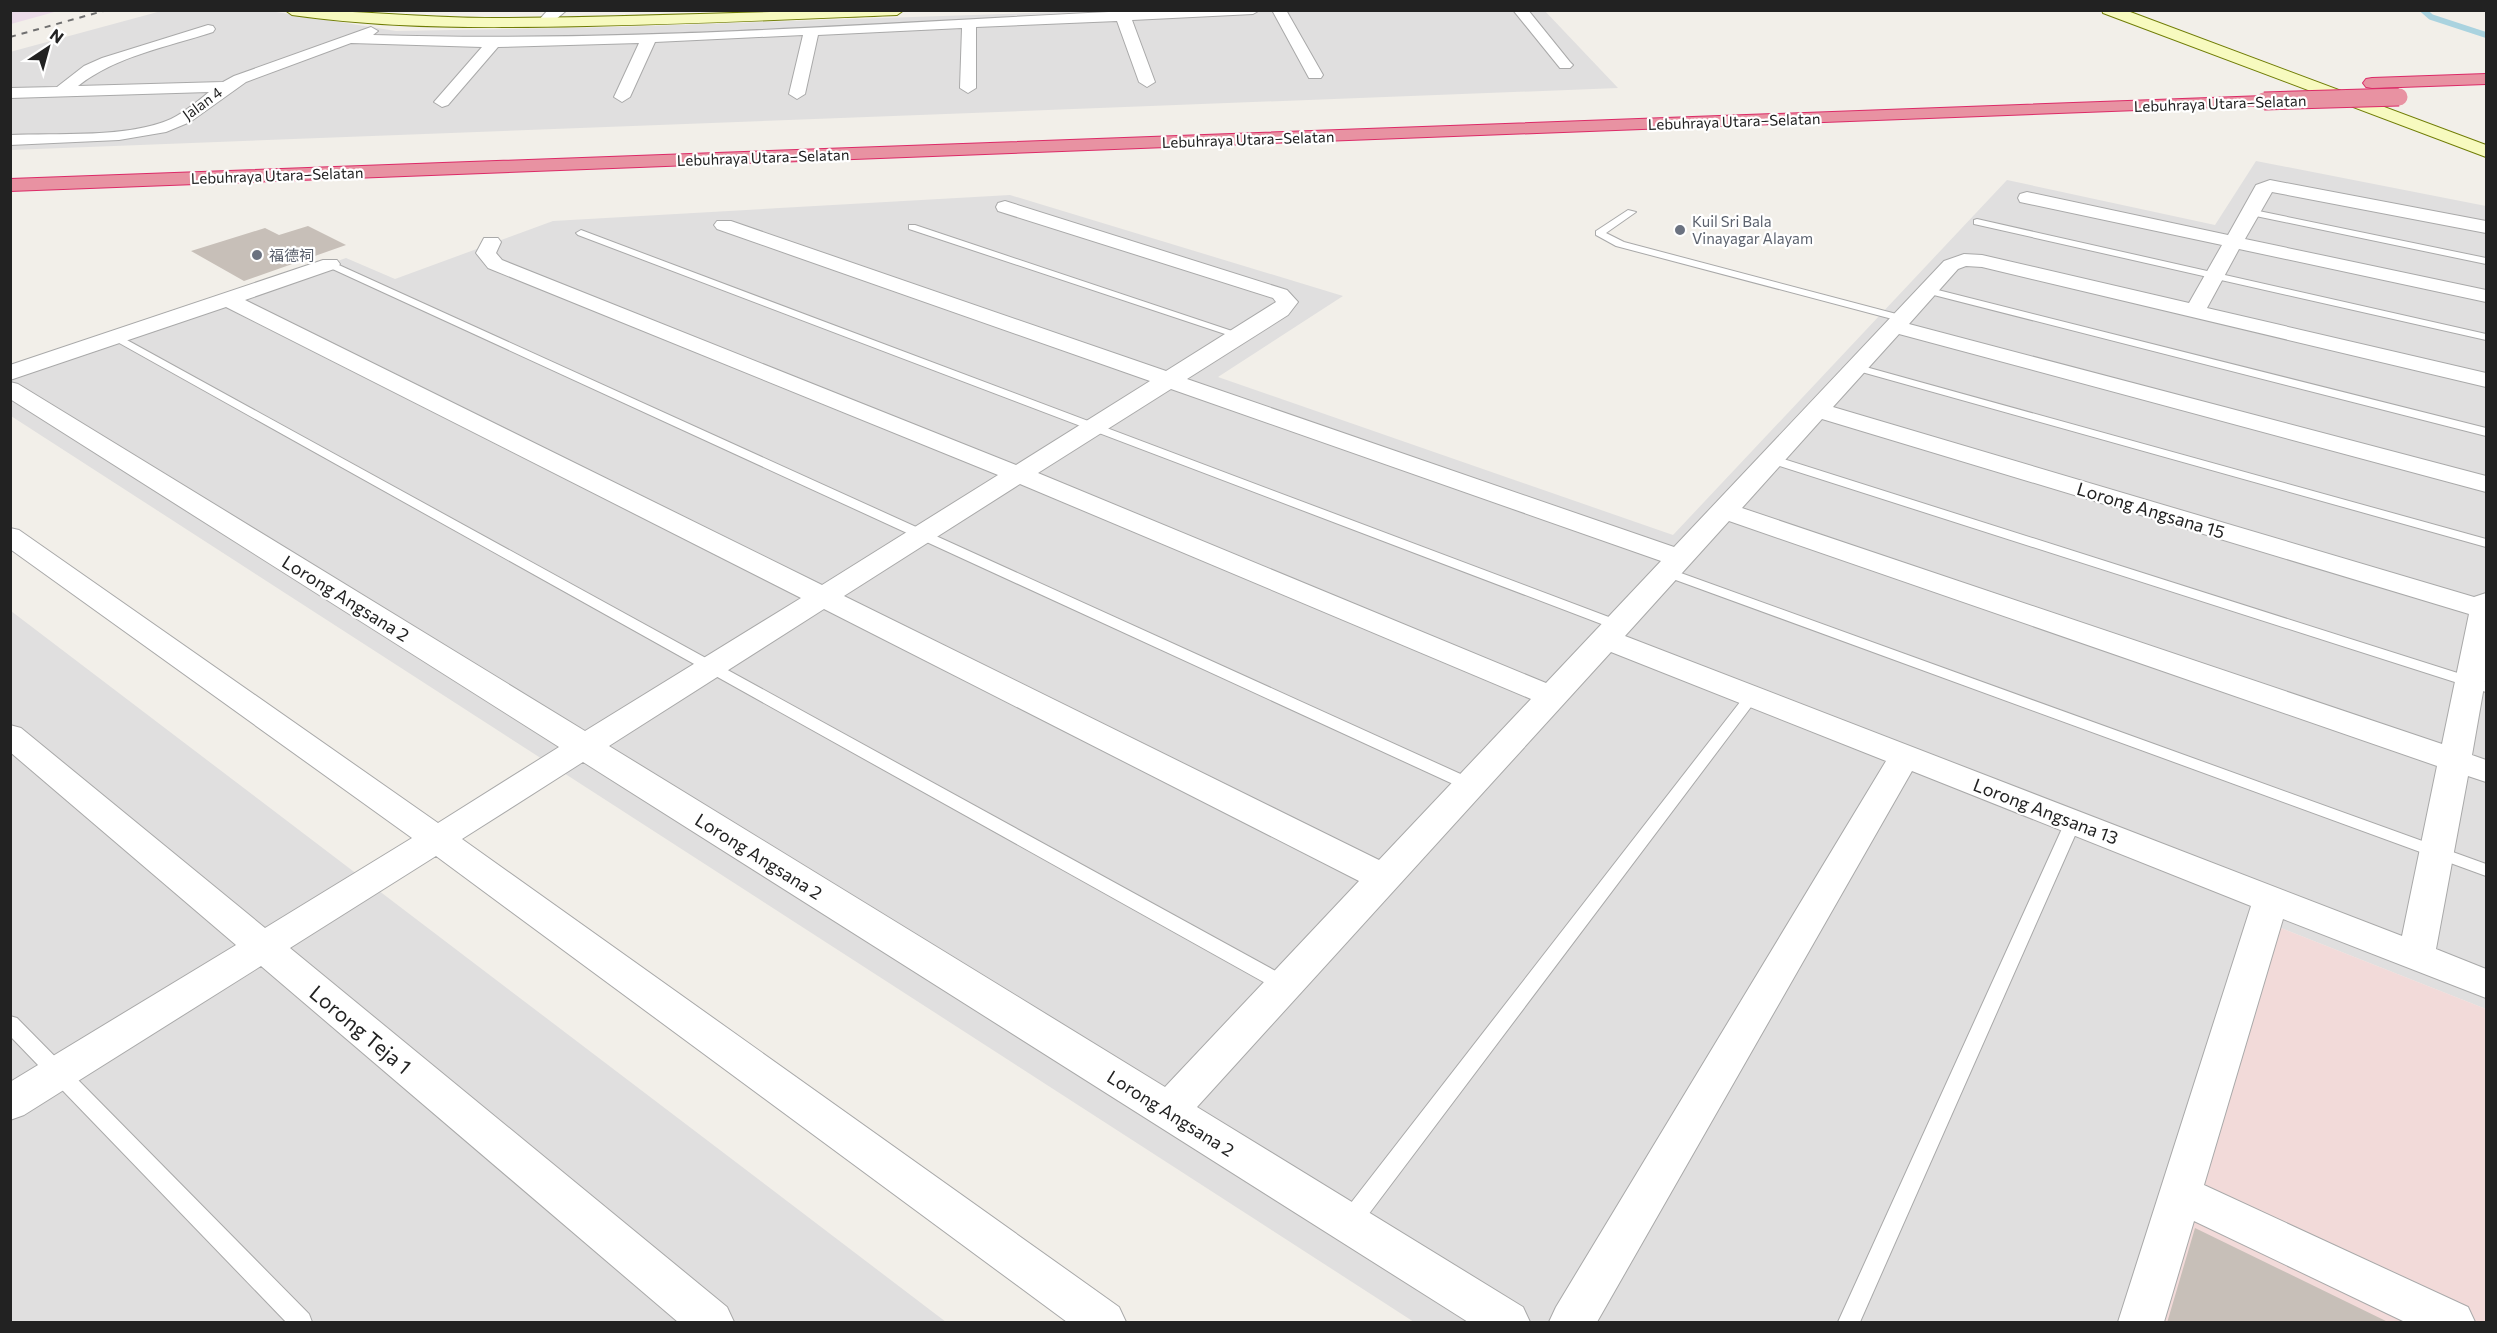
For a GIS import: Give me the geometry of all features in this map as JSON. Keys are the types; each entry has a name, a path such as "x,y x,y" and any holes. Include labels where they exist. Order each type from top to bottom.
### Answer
{"highway":[{"name":"Lebuhraya Utara–Selatan","path":"10,170 2487,79"},
{"name":"Lebuhraya Utara–Selatan","path":"10,185 2487,93"}],"main road":[{"path":"292,10 392,22 467,24 562,14 640,21 897,10"},
{"path":"576,10 602,17 640,21"},
{"path":"2109,10 2487,151"}],"street":[{"path":"352,39 494,43 649,39 1253,10"},
{"path":"1279,10 1315,75"},
{"path":"1520,10 1565,65"},
{"path":"1123,16 1147,82"},
{"name":"Jalan 4","path":"10,140 127,134 159,128 175,123 225,87 260,71 352,39 392,22"},
{"path":"968,88 969,23"},
{"path":"62,91 90,69 107,61 208,29"},
{"path":"797,94 811,31"},
{"path":"622,97 649,39"},
{"path":"442,102 494,43"},
{"path":"10,93 225,87"},
{"path":"2194,311 2249,212 2263,189 2270,186 2487,227"},
{"path":"2027,198 2487,296"},
{"path":"10,1103 437,839 1280,310 1287,302 1280,294 1005,207"},
{"path":"724,225 1169,379 1673,565"},
{"path":"491,242 486,253 495,264 1017,474 1551,696"},
{"path":"1168,1111 1951,265 1964,260 1982,261 2487,380"},
{"path":"10,373 330,264"},
{"path":"227,298 1384,878"},
{"path":"1897,322 2487,484"},
{"name":"Lorong Angsana 2","path":"10,389 1507,1323"},
{"name":"Lorong Angsana 15","path":"1816,410 2486,606"},
{"path":"1723,510 2487,771"},
{"path":"10,536 437,839 1102,1323"},
{"path":"2415,956 2455,760 2479,685 2486,606"},
{"name":"Lorong Angsana 13","path":"1611,632 1752,696 2487,984"},
{"name":"Lorong Teja 1","path":"10,735 711,1323"},
{"path":"1572,1323 1905,756"},
{"path":"2141,1323 2271,899"},
{"path":"2182,1195 2452,1323"}],"lane":[{"path":"1631,212 1599,233 1620,244 1897,322"},
{"path":"2249,212 2487,261"},
{"path":"1977,222 2487,337"},
{"path":"912,227 1238,335"},
{"path":"580,233 1091,428 1611,632"},
{"path":"330,264 1470,784"},
{"path":"1926,290 2487,432"},
{"path":"116,337 1284,985"},
{"path":"1855,367 2487,543"},
{"path":"1771,459 2479,685"},
{"path":"1673,565 2487,870"},
{"path":"1348,1224 1752,696"},
{"path":"1849,1323 2073,822"},
{"path":"10,1023 301,1323"}],"shaded area":[{"path":"11,10 58,10 58,11 11,24"},
{"path":"165,10 270,11 396,31 617,27 1088,11 1544,10 1618,88 11,150 10,52"},
{"path":"2256,161 2486,206 2486,1009 2248,915 2124,1322 1414,1322 11,416 10,376 346,258 395,279 553,221 1010,195 1343,296 1218,377 1673,535 2007,180 2215,225"},
{"path":"11,611 946,1322 11,1322"},
{"path":"2248,915 2486,1009 2486,1322 2124,1322"}],"building":[{"name":"福德祠","path":"308,226 346,245 244,281 191,251 265,228 279,235"},
{"path":"2195,1228 2390,1323 2167,1323"}],"waterway":[{"path":"2423,10 2431,17 2486,35"}],"railway":[{"path":"10,37 107,10"}],"place":[{"name":"Kuil Sri Bala Vinayagar Alayam","path":"1680,230"},
{"name":"福德祠","path":"257,255"}]}
